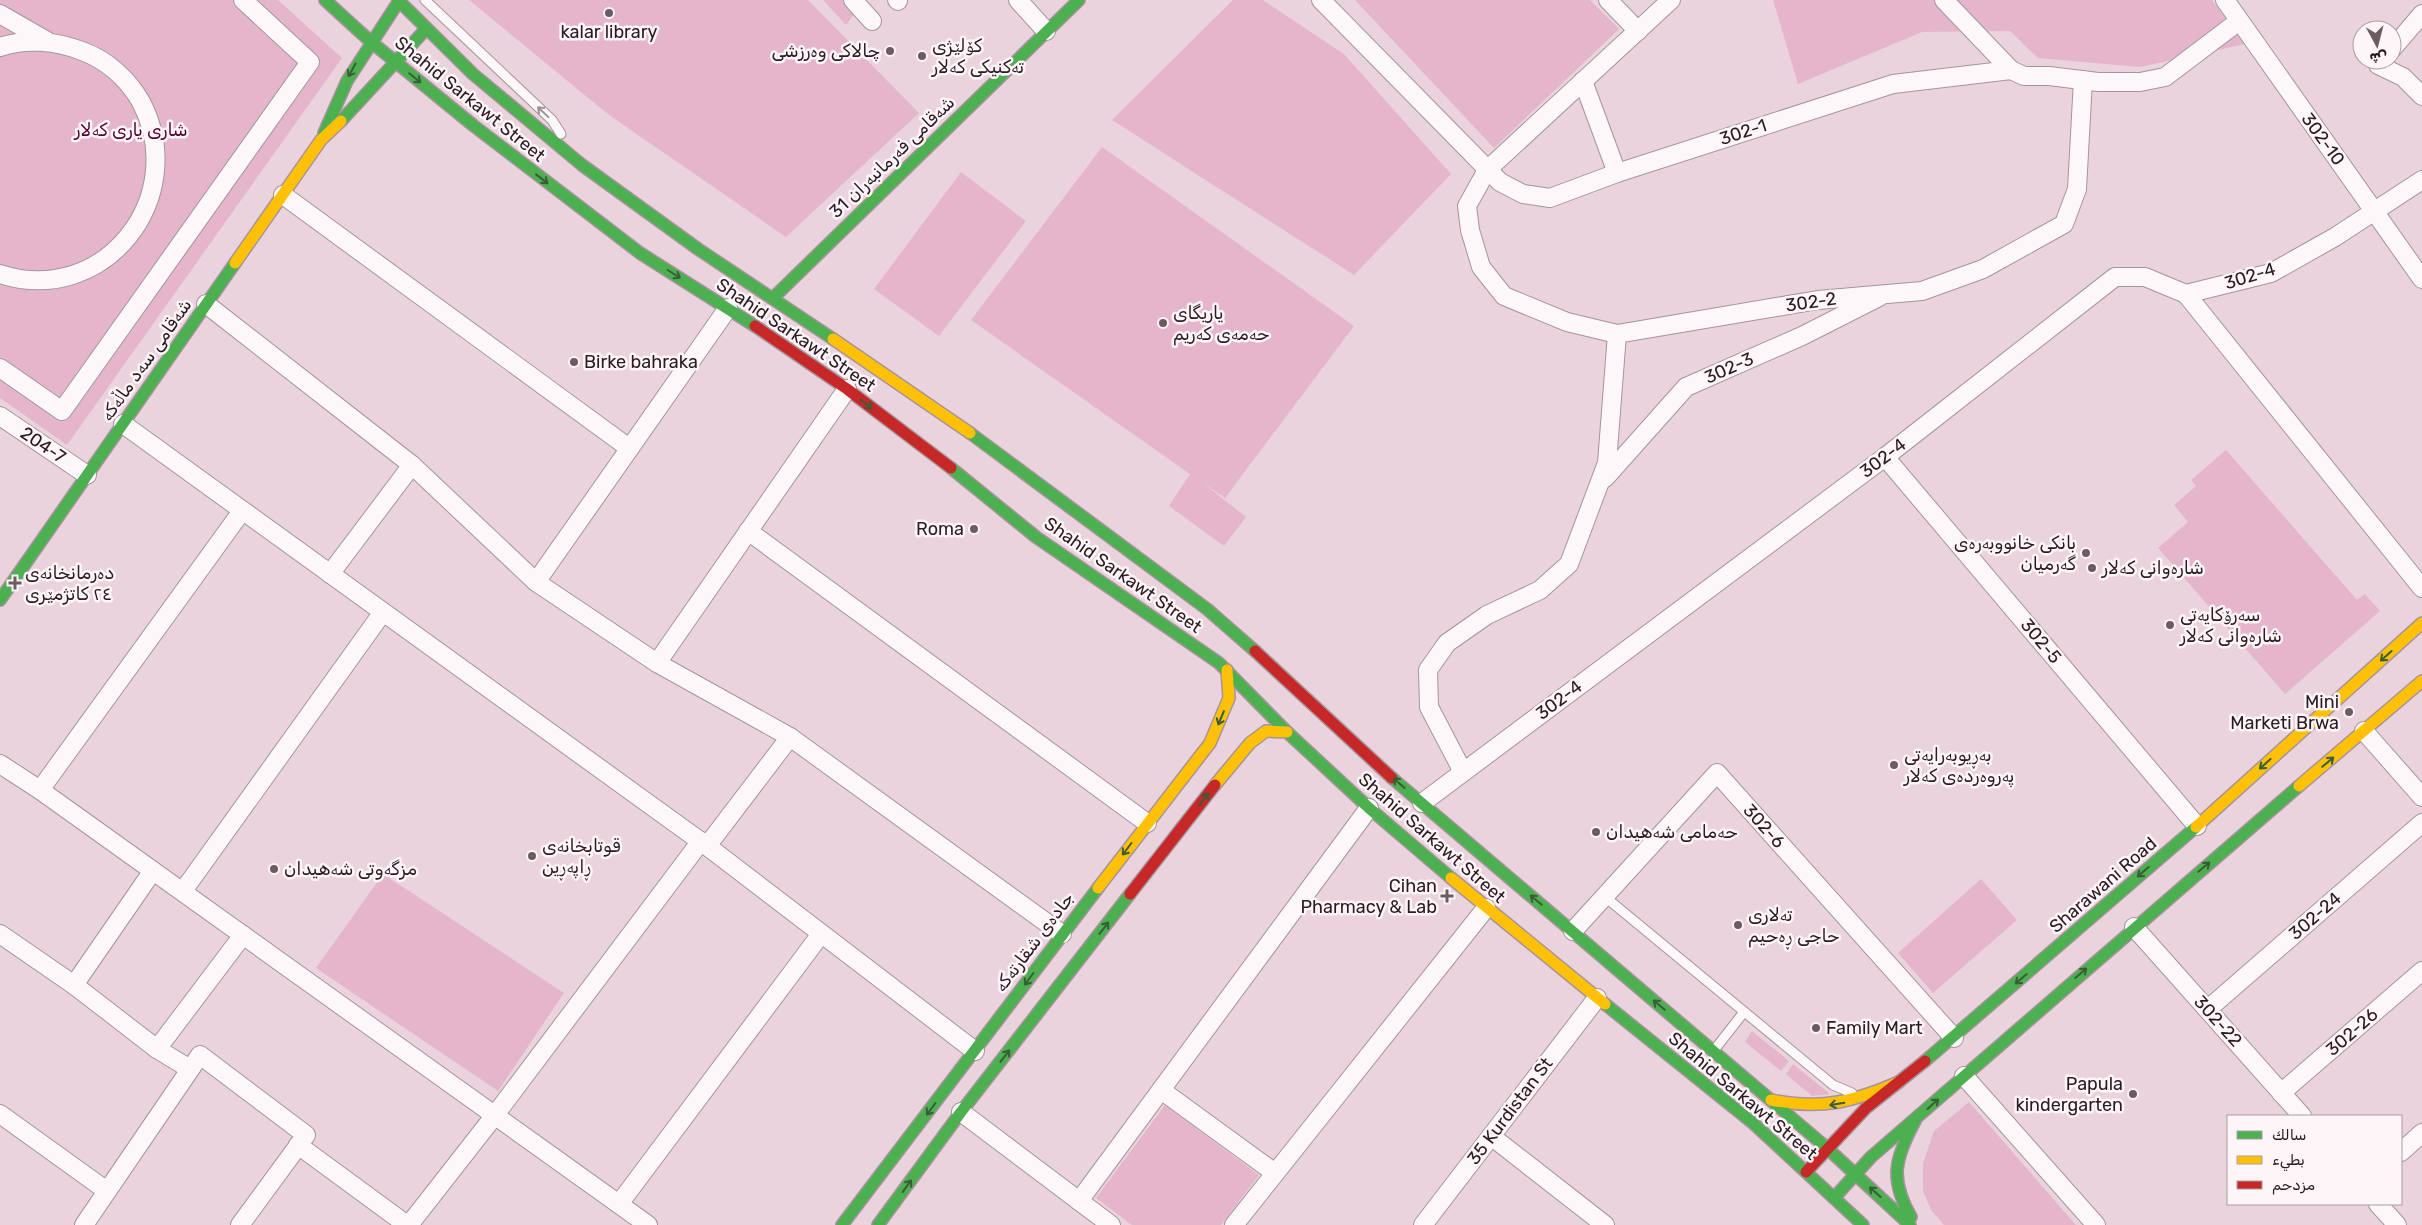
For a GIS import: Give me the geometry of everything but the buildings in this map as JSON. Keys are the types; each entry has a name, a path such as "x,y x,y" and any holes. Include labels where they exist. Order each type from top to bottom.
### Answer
{"main road":[{"name":"Shahid Sarkawt Street","path":"325,0 370,42 504,150 640,253 728,308 847,389 940,459 1036,537 1227,670 1287,732 1369,808 1486,908 1753,1124 1863,1225"},
{"name":"Shahid Sarkawt Street","path":"398,0 426,30 474,74 582,165 684,239 942,412 1192,598 1288,680 1363,752 1827,1148 1910,1225"},
{"path":"321,140 341,91 398,0"},
{"name":"شەقامی فەرمانبەران 31","path":"773,298 1078,0"},
{"path":"321,140 426,30"},
{"name":"شەقامی سەد ماڵەکە","path":"0,600 321,140"},
{"name":"Sharawani Road","path":"1806,1172 1866,1108 1954,1038 2197,826 2422,623"},
{"name":"جادەی شقارتەکە","path":"878,1225 1222,751 1229,698 1227,670"},
{"path":"1834,1198 1871,1157 1915,1121 2134,927 2422,681"},
{"name":"جادەی شقارتەکە","path":"842,1225 1147,823 1222,751 1250,743 1266,731 1287,732"},
{"path":"1771,1100 1794,1106 1841,1105 1864,1098 1899,1082"},
{"path":"1915,1121 1900,1149 1895,1177 1897,1192 1902,1205 1916,1225"}],"street":[{"path":"0,368 62,411 310,62 243,0"},
{"path":"853,0 872,21"},
{"path":"1018,0 1046,31"},
{"name":"302-1","path":"1321,0 1500,182 1523,194 1550,198 1617,173 1893,84 2011,70"},
{"path":"1608,0 1638,31"},
{"path":"1487,170 1671,0"},
{"path":"1944,0 2011,70 2024,76 2140,82 2165,77 2239,20"},
{"name":"302-10","path":"2225,0 2422,279"},
{"path":"0,14 50,42"},
{"path":"2402,37 2422,14"},
{"path":"0,47 28,42 50,42 70,46 108,64 136,94 146,113 155,147 156,175 151,196 143,215 127,238 102,260 85,270 48,280 28,280 0,274"},
{"path":"2388,70 2403,77 2422,96"},
{"name":"302-2","path":"1487,170 1467,206 1470,230 1481,267 1504,296 1567,322 1617,334 1818,300 1922,291 1983,269 2064,224 2077,189 2083,80"},
{"path":"1583,81 1617,173"},
{"name":"302-4","path":"1422,803 1885,457 2115,277 2145,277 2186,294 2271,273 2335,237 2422,180"},
{"path":"283,195 629,448"},
{"name":"302-3","path":"1600,483 1686,387 1802,336 1888,293"},
{"path":"2186,294 2422,588"},
{"path":"206,304 412,465 536,582 657,663 790,737 1062,934"},
{"path":"536,582 728,308"},
{"path":"1463,772 1430,706 1428,670 1447,643 1487,615 1540,590 1569,564 1608,463 1617,334"},
{"path":"657,663 847,389"},
{"name":"204-7","path":"0,416 87,475"},
{"path":"123,424 704,843 975,1051"},
{"name":"302-5","path":"1885,457 2197,826"},
{"path":"330,574 412,465"},
{"path":"40,790 242,511"},
{"path":"748,531 1147,823"},
{"path":"183,891 383,612"},
{"path":"2364,731 2422,798"},
{"path":"298,1145 408,1225 704,843 790,737"},
{"path":"0,764 40,790 152,872 183,891 648,1225"},
{"name":"302-6","path":"1573,931 1717,773 1954,1038"},
{"path":"1079,1201 1369,808"},
{"name":"302-24","path":"2208,1010 2422,823"},
{"path":"74,985 152,872"},
{"path":"1234,1225 1486,908"},
{"name":"302-22","path":"2134,927 2301,1115"},
{"path":"0,934 74,985 157,1048 190,1068"},
{"path":"619,1204 821,934"},
{"path":"157,1048 243,935"},
{"name":"302-26","path":"2281,1093 2422,971"},
{"name":"35 Kurdistan St","path":"1423,1225 1597,998"},
{"path":"84,1225 200,1055 306,1135 240,1225"},
{"path":"1964,1076 2096,1225"},
{"path":"1161,1090 1275,1173"},
{"path":"961,1112 1111,1225"},
{"path":"0,1114 107,1191"},
{"path":"2402,1151 2422,1133"},
{"path":"1491,1136 1605,1225"},
{"path":"2379,1205 2397,1225"}],"lane":[{"path":"425,0 552,120 582,165"},
{"path":"1604,896 1833,1085 1864,1098"},
{"path":"1713,1051 1744,1012"}],"green space":[{"name":"شاری یاری کەلار","path":"0,0 278,0 342,58 67,445 0,398"},
{"path":"469,0 808,0 919,113 786,237 609,115"},
{"path":"823,0 864,0 846,25"},
{"path":"1233,0 1263,0 1344,54 1451,174 1354,275 1112,120"},
{"path":"1355,0 1590,0 1619,29 1494,148"},
{"path":"1773,0 2212,0 2245,44 2140,67 2038,58 2010,31 1922,32 1798,84"},
{"name":"یاریگای ‌حەمەی کەریم","path":"1102,147 1354,326 1225,498 1203,483 1246,517 1224,546 1169,506 1190,474 971,320"},
{"path":"961,172 1026,221 939,336 874,289"},
{"path":"2226,450 2357,600 2365,594 2380,611 2285,694 2158,548 2188,522 2174,505 2196,486 2191,480"},
{"path":"383,874 564,993 498,1091 316,968"},
{"path":"1981,879 2017,920 1933,993 1898,953"},
{"path":"1752,1031 1789,1061 1781,1071 1745,1042"},
{"path":"1793,1064 1830,1094 1812,1096 1786,1074"},
{"path":"1969,1102 2076,1225 1944,1225 1931,1210 1923,1191 1923,1163 1934,1131"},
{"path":"1165,1105 1259,1175 1221,1225 1132,1225 1096,1198"}],"traffic: fast":[{"path":"325,0 370,41 474,126 640,253 755,326"},
{"path":"398,0 473,74 582,165 698,249 833,339"},
{"path":"773,298 1079,0"},
{"path":"324,133 347,81 399,1"},
{"path":"341,121 426,29"},
{"path":"0,600 235,263"},
{"path":"970,433 1207,609 1255,651"},
{"path":"951,468 1036,537 1219,663 1287,732 1369,808 1451,878"},
{"path":"1392,778 1827,1148 1910,1225"},
{"path":"1834,1198 1871,1157 2299,786"},
{"path":"1925,1061 2196,827"},
{"path":"842,1225 1098,888"},
{"path":"878,1225 961,1112 1130,894"},
{"path":"1605,1004 1753,1123 1863,1225"},
{"path":"1911,1217 1900,1191 1897,1169 1903,1146 1915,1121"}],"traffic: slow":[{"path":"235,263 321,140 341,121"},
{"path":"833,339 970,433"},
{"path":"2196,827 2422,623"},
{"path":"1098,888 1210,743 1229,698 1227,670"},
{"path":"2299,786 2422,681"},
{"path":"1215,785 1250,743 1266,731 1287,732"},
{"path":"1451,878 1605,1004"},
{"path":"1771,1100 1806,1104 1837,1102 1867,1095 1899,1082"}],"traffic: jam":[{"path":"755,326 847,389 951,468"},
{"path":"1255,651 1392,778"},
{"path":"1130,894 1215,785"},
{"path":"1806,1172 1866,1108 1925,1061"}],"place":[{"name":"kalar library","path":"609,13"},
{"name":"چالاکی وەرزشی","path":"890,51"},
{"name":"کۆلێژی تەکنیکی کەلار","path":"922,56"},
{"name":"یاریگای ‌حەمەی کەریم","path":"1163,323"},
{"name":"Birke bahraka","path":"574,362"},
{"name":"Roma","path":"974,529"},
{"name":"بانکی خانووبەرەی گەرمیان","path":"2086,553"},
{"name":"شارەوانی کەلار","path":"2092,568"},
{"name":"دەرمانخانەی ٢٤ کاتژمێری","path":"15,583"},
{"name":"سەرۆکایەتی شارەوانی کەلار","path":"2170,625"},
{"name":"Mini Marketi Brwa","path":"2349,712"},
{"name":"بەڕیوبەرایەتی پەروەردەی کەلار","path":"1894,765"},
{"name":"حەمامی شەهیدان","path":"1596,832"},
{"name":"قوتابخانەی ڕاپەڕین","path":"532,856"},
{"name":"مزگەوتی شەهیدان","path":"274,869"},
{"name":"Cihan Pharmacy & Lab","path":"1447,896"},
{"name":"تەلاری حاجی ڕەحیم","path":"1738,925"},
{"name":"Family Mart","path":"1816,1028"},
{"name":"Papula kindergarten","path":"2133,1094"}]}
